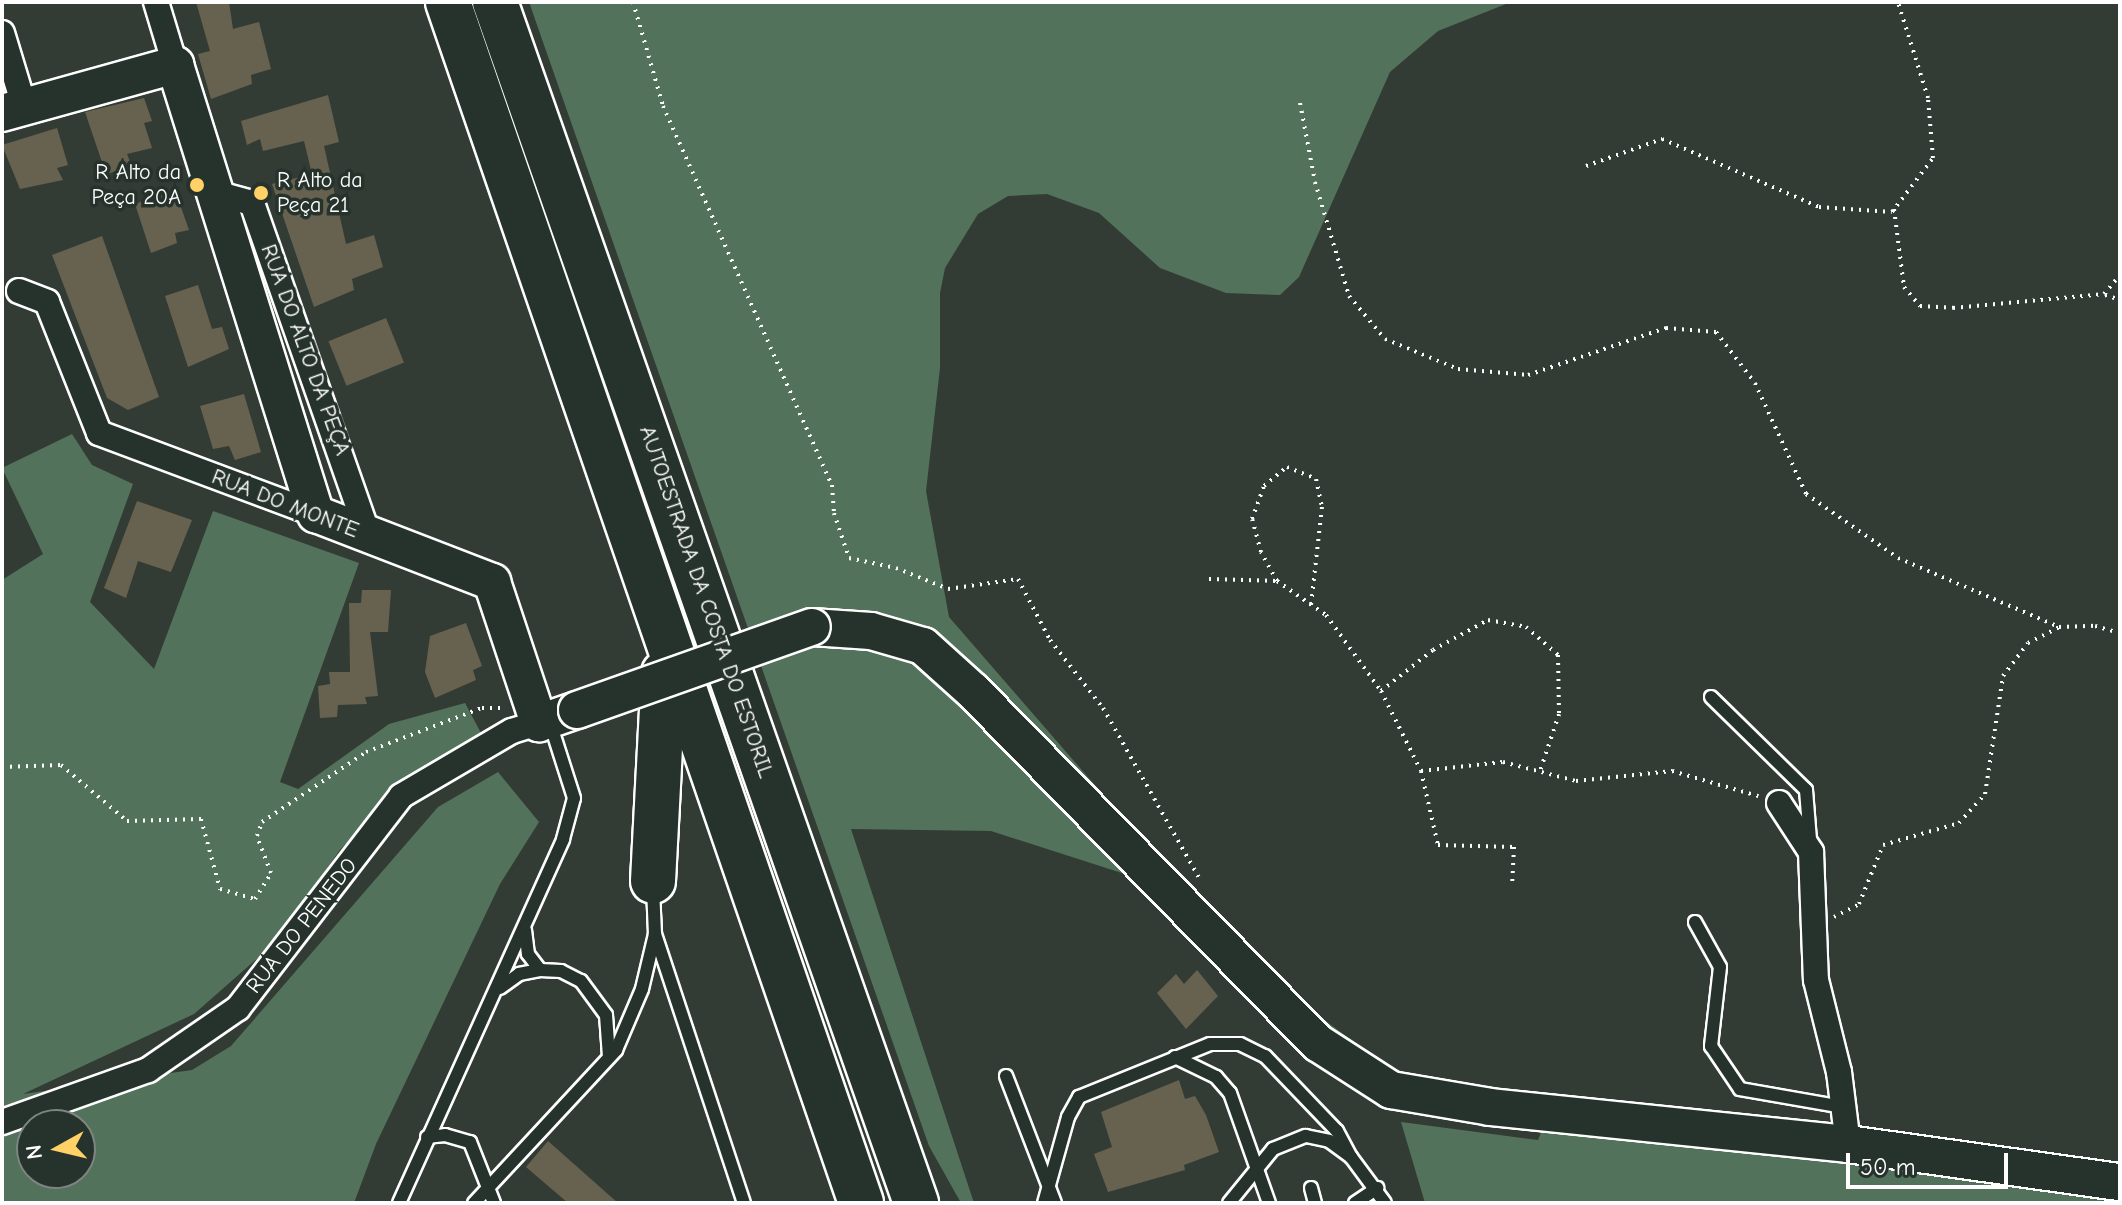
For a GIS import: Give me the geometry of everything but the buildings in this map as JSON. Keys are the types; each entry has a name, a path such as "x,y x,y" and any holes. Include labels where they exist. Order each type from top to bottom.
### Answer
{"highway":[{"path":"448,2 664,643 861,1203"},
{"name":"AUTOESTRADA DA COSTA DO ESTORIL","path":"495,2 916,1203"},
{"path":"653,881 664,643"},
{"path":"855,1027 949,1203"}],"street":[{"name":"RUA DO ALTO DA PEÇA","path":"156,2 212,192 316,514"},
{"path":"2,33 13,110 175,65"},
{"name":"RUA DO ALTO DA PEÇA","path":"212,192 252,203 369,537"},
{"name":"RUA DO MONTE","path":"19,291 47,302 99,433 492,582 544,720"},
{"path":"544,720 812,627 871,631 923,646 973,691 1318,1043 1391,1090 1490,1107 1848,1144 2120,1182"},
{"name":"RUA DO PENEDO","path":"2,1122 148,1070 238,1008 401,796 544,720"},
{"path":"1779,803 1811,852 1816,980 1848,1144"}],"lane":[{"path":"1711,697 1806,790 1811,852"},
{"path":"399,1203 563,839 574,798 544,720"},
{"path":"474,1203 609,1057 642,989 655,934 653,881"},
{"path":"530,911 524,937 528,954 540,970"},
{"path":"1695,922 1720,967 1711,1046 1740,1089 1843,1107"},
{"path":"655,934 744,1203"},
{"path":"493,996 512,977 540,970 571,975 594,994 608,1024 609,1057"},
{"path":"1044,1203 1068,1117 1079,1097 1175,1057 1219,1043 1254,1048 1337,1131 1351,1157 1377,1188 1385,1203"},
{"path":"1175,1057 1223,1083 1269,1203"},
{"path":"1006,1076 1055,1203"},
{"path":"427,1137 445,1135 470,1142 494,1203"},
{"path":"1229,1203 1256,1166 1279,1145 1306,1136 1329,1141 1351,1157"},
{"path":"1311,1188 1315,1203"},
{"path":"1355,1203 1377,1188"}],"path":[{"path":"633,2 663,106 832,485 834,513 849,558 896,568 948,589 1018,579 1050,640 1103,708 1208,894"},
{"path":"1898,2 1928,98 1933,158 1894,209 1904,287 1920,306 1953,308 2103,295 2120,300"},
{"path":"1300,103 1315,182 1349,296 1385,339 1458,369 1528,375 1666,328 1716,332 1755,383 1806,494 1898,558 2059,627 2095,626 2120,633"},
{"path":"1586,166 1662,139 1819,207 1894,209"},
{"path":"2103,295 2120,275"},
{"path":"1311,605 1322,507 1316,479 1287,467 1264,486 1252,519 1277,581 1311,605 1326,615 1381,691 1421,771 1438,845 1514,847 1512,887"},
{"path":"1209,579 1277,581"},
{"path":"1381,691 1433,650 1488,620 1526,627 1558,655 1559,714 1539,771"},
{"path":"1814,923 1859,904 1883,845 1959,823 1985,794 2003,676 2028,643 2059,627"},
{"path":"2,767 61,765 127,821 201,819 220,889 255,899 271,873 257,836 262,822 366,752 482,708 505,708 544,720"},
{"path":"1421,771 1503,762 1576,781 1672,771 1779,803"}],"green space":[{"path":"529,2 1511,2 1438,31 1390,72 1299,277 1280,295 1226,293 1160,268 1099,213 1047,194 1008,196 978,214 945,268 940,293 940,368 926,491 949,617 1133,829 1276,984 1409,1083 1361,1066 1296,1016 945,641 914,626 851,610 809,610 818,639 896,647 922,660 960,691 1128,875 991,831 851,829 974,1203 961,1203 929,1146"},
{"path":"72,434 92,465 133,484 90,602 154,669 213,511 359,563 280,782 298,789 389,724 465,703 481,733 414,772 339,851 277,941 194,1014 23,1094 192,1070 231,1046 438,807 498,772 539,822 500,884 376,1144 354,1203 2,1203 2,580 43,554 2,468"},
{"path":"1401,1122 1538,1140 1544,1125 1790,1152 2120,1203 1425,1203"}],"place":[{"name":"R Alto da Peça 20A","path":"197,185"},
{"name":"R Alto da Peça 21","path":"261,193"}]}
